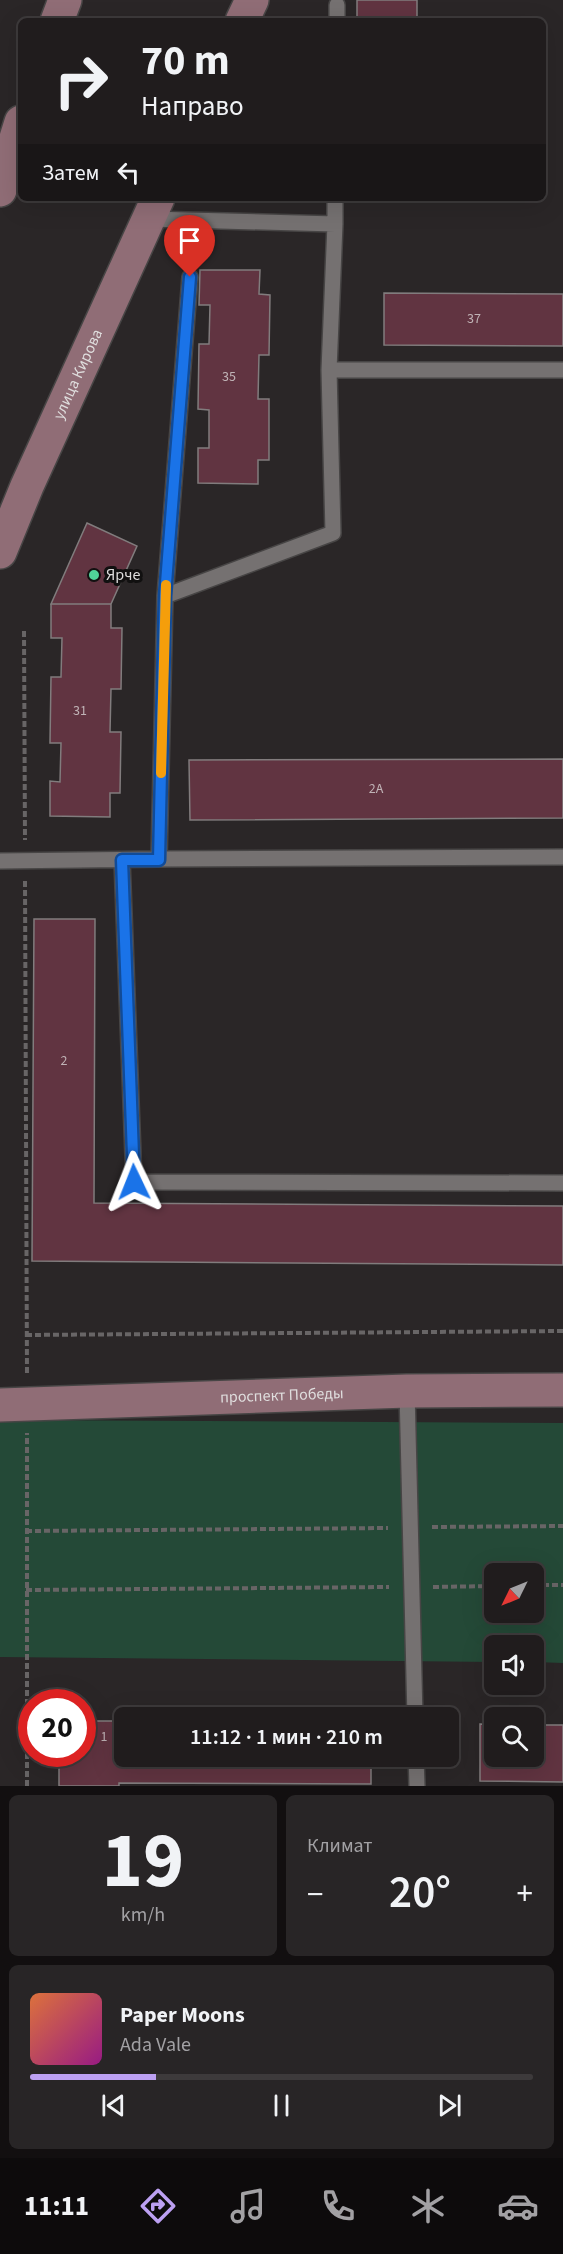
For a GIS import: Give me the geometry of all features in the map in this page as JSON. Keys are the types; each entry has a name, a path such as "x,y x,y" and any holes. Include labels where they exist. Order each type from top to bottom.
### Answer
{"main road":[{"path":"58,18 65,0"},
{"path":"243,18 252,0"},
{"path":"0,190 18,132"},
{"name":"улица Кирова","path":"0,552 27,486 154,208"},
{"name":"проспект Победы","path":"14,1405 407,1391 563,1390"}],"lane":[{"path":"337,5 337,18"},
{"path":"165,596 333,533 330,370 335,201"},
{"path":"154,208 335,224"},
{"path":"159,860 165,596 190,277"},
{"path":"330,370 563,370"},
{"path":"0,861 563,857"},
{"path":"122,860 134,1182 563,1183"},
{"path":"407,1391 415,1707"},
{"path":"416,1767 417,1786"}],"path":[{"path":"24,631 26,1335 14,1405 26,1531 27,1786"},
{"path":"26,1335 563,1331"},
{"path":"26,1531 563,1526"},
{"path":"544,1586 563,1585"},
{"path":"26,1590 484,1586"}],"green space":[{"path":"0,1420 563,1423 563,1663 544,1662 544,1635 484,1635 484,1662 0,1657"}],"building":[{"path":"357,0 417,0 417,18 357,18"},
{"path":"200,270 260,270 259,294 270,295 269,355 259,355 258,399 269,399 269,460 258,460 258,484 198,483 198,448 209,448 209,410 198,409 199,344 209,344 210,305 199,305"},
{"path":"384,293 563,294 563,346 384,345"},
{"name":"Ярче","path":"87,523 137,546 111,604 51,604"},
{"path":"51,604 111,604 111,628 122,628 121,689 111,689 110,732 121,732 120,793 110,793 110,817 50,816 50,781 60,782 61,743 50,743 51,677 61,677 62,638 51,638"},
{"path":"563,759 563,818 190,820 189,760"},
{"path":"34,919 95,919 94,1203 563,1206 563,1265 32,1261"},
{"path":"96,1721 114,1721 114,1767 371,1767 371,1784 119,1783 119,1786 59,1786 59,1767 96,1767"},
{"path":"480,1724 484,1724 484,1767 544,1767 544,1725 563,1725 563,1782 480,1781"}],"slow traffic":[{"path":"161,773 166,585"}],"place":[{"name":"Ярче","path":"94,575"}],"route":[{"path":"134,1182 122,860 159,860 165,596 190,277"}]}
